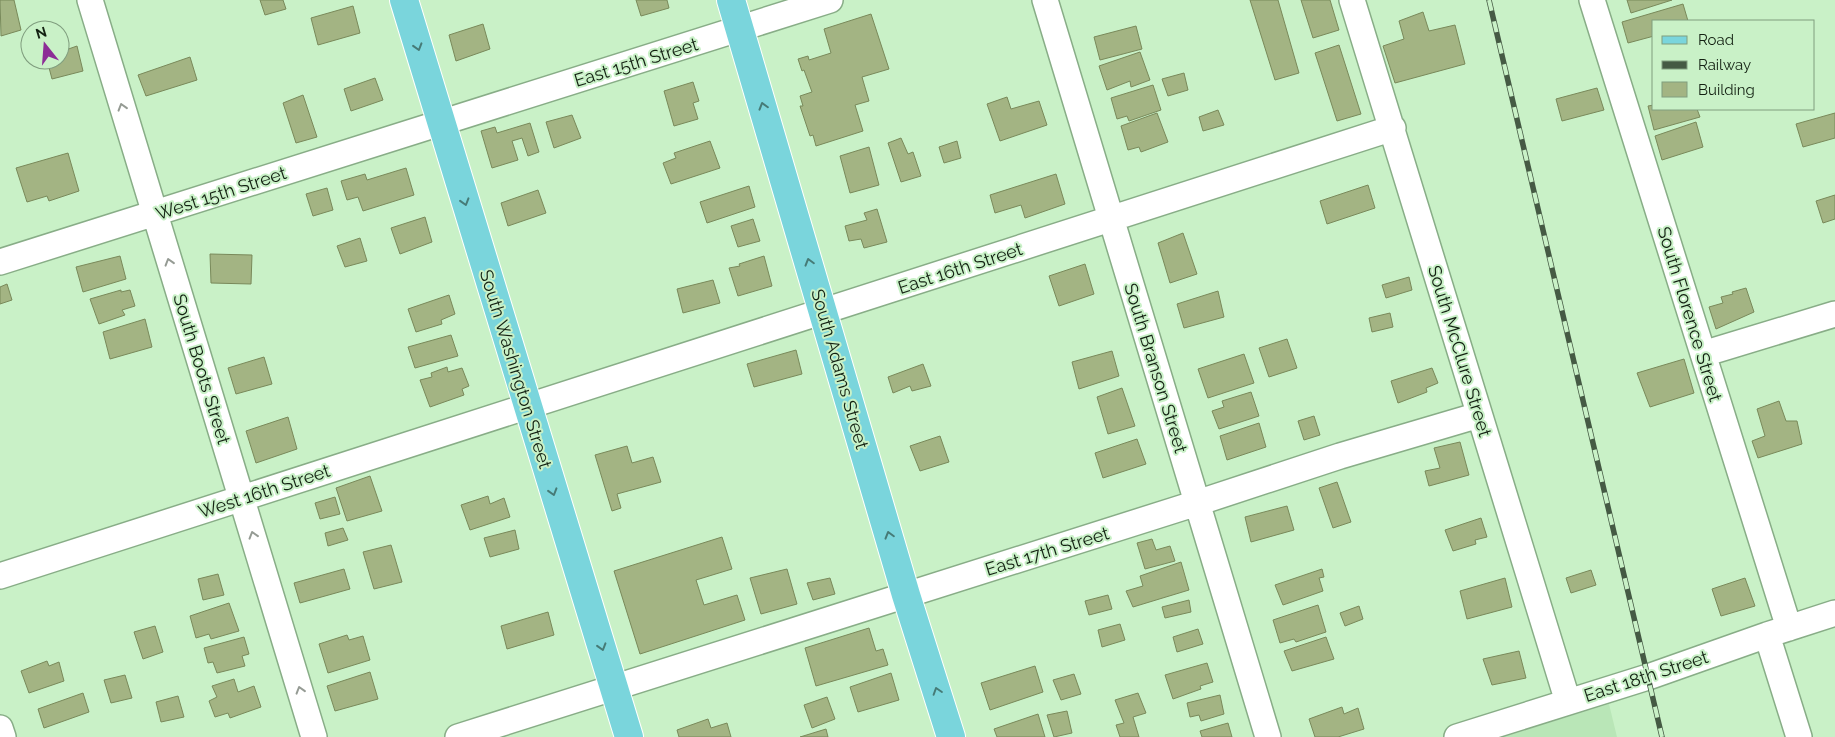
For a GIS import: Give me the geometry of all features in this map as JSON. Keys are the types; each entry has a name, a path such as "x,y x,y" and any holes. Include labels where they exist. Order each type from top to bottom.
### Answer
{"main road":[{"name":"South Washington Street","path":"404,0 628,737"},
{"name":"South Adams Street","path":"731,0 906,595 952,737"}],"street":[{"name":"South Boots Street","path":"90,0 314,737"},
{"name":"East 15th Street","path":"442,123 830,0"},
{"name":"South Branson Street","path":"1045,0 1268,737"},
{"name":"South McClure Street","path":"1352,0 1393,128 1568,702"},
{"name":"South Florence Street","path":"1592,0 1703,354 1778,631 1799,737"},
{"name":"West 15th Street","path":"0,262 442,123"},
{"name":"East 16th Street","path":"527,407 1393,128"},
{"path":"1703,354 1835,314"},
{"name":"West 16th Street","path":"0,576 527,407"},
{"name":"East 17th Street","path":"458,737 1340,456 1479,415"},
{"name":"East 18th Street","path":"1457,737 1648,677 1835,613"},
{"path":"0,728 3,737"}],"shaded area":[{"path":"1609,704 1617,737 1503,737"}],"building":[{"path":"0,0 14,0 20,30 1,36"},
{"path":"260,0 283,0 286,9 265,15"},
{"path":"636,0 667,0 669,8 641,16"},
{"path":"1250,0 1278,0 1299,73 1275,80"},
{"path":"1301,0 1330,0 1339,30 1313,38"},
{"path":"1627,0 1672,0 1631,13"},
{"path":"1683,4 1688,20 1652,20 1652,37 1628,43 1622,22"},
{"path":"353,6 360,33 318,45 311,18"},
{"path":"1423,12 1429,31 1455,25 1465,64 1395,83 1383,46 1404,39 1399,21"},
{"path":"871,14 889,69 862,77 869,101 855,105 863,131 816,146 813,135 810,136 800,106 803,106 800,96 812,92 798,59 808,56 809,60 831,53 824,29"},
{"path":"483,24 490,49 456,61 449,35"},
{"path":"1136,26 1142,49 1100,60 1094,37"},
{"path":"1339,45 1361,114 1337,121 1315,53"},
{"path":"77,46 83,71 52,79 50,70 70,70 70,48"},
{"path":"1140,52 1150,80 1131,87 1130,81 1107,90 1099,66"},
{"path":"190,57 197,80 146,96 138,75"},
{"path":"1184,73 1188,90 1168,96 1162,79"},
{"path":"375,78 383,100 351,111 344,89"},
{"path":"693,82 699,101 693,103 698,119 674,126 664,91"},
{"path":"1153,85 1161,110 1129,121 1127,116 1117,119 1111,98"},
{"path":"1597,88 1604,110 1562,121 1556,99"},
{"path":"303,95 317,137 296,143 283,103"},
{"path":"1007,97 1011,109 1039,101 1047,125 1000,141 987,104"},
{"path":"1652,105 1652,110 1697,110 1700,117 1654,130 1648,106"},
{"path":"1218,110 1224,125 1203,131 1199,117"},
{"path":"1157,113 1168,142 1141,152 1139,147 1128,150 1121,126"},
{"path":"1835,113 1835,138 1803,147 1796,124"},
{"path":"572,115 581,138 554,148 546,122"},
{"path":"1696,122 1703,147 1662,160 1655,136"},
{"path":"530,123 539,152 528,156 522,138 512,141 518,160 492,168 481,131 495,127 497,133"},
{"path":"901,138 908,154 913,152 921,176 901,182 888,143"},
{"path":"710,141 720,168 671,184 663,163 676,158 674,153"},
{"path":"957,141 961,158 944,163 939,147"},
{"path":"869,147 879,185 850,193 840,156"},
{"path":"68,153 79,191 49,201 47,196 27,202 16,168"},
{"path":"406,168 414,195 363,211 358,197 347,200 341,181 365,174 367,180"},
{"path":"1056,174 1065,204 1025,218 1021,205 995,213 990,195"},
{"path":"1368,185 1375,208 1327,224 1320,201"},
{"path":"749,186 755,207 707,223 700,202"},
{"path":"327,188 333,210 313,216 306,194"},
{"path":"538,190 546,213 508,226 501,203"},
{"path":"1835,195 1835,219 1823,223 1816,201"},
{"path":"877,209 887,242 864,248 861,239 849,241 845,226 867,220 864,213"},
{"path":"425,217 432,242 400,254 391,228"},
{"path":"753,219 760,241 738,247 731,226"},
{"path":"1183,233 1197,274 1170,283 1158,243"},
{"path":"360,238 367,261 345,267 337,246"},
{"path":"210,254 252,255 251,284 211,283"},
{"path":"120,256 126,279 83,292 76,267"},
{"path":"764,256 772,286 738,296 729,268 740,266 739,264"},
{"path":"1085,264 1094,294 1059,306 1049,276"},
{"path":"1409,277 1412,290 1386,298 1382,285"},
{"path":"713,280 720,303 683,313 677,289"},
{"path":"7,284 12,300 0,304 0,287"},
{"path":"1746,288 1754,312 1716,329 1709,307 1723,303 1721,297"},
{"path":"121,290 121,292 130,290 135,306 122,310 125,315 99,324 90,299"},
{"path":"1218,291 1224,317 1184,328 1177,304"},
{"path":"449,295 455,314 441,320 442,324 416,332 408,309"},
{"path":"1390,313 1393,327 1372,332 1369,318"},
{"path":"145,319 152,347 110,359 103,332"},
{"path":"451,335 458,356 415,368 408,347"},
{"path":"1287,339 1297,368 1269,377 1259,348"},
{"path":"796,350 802,374 754,387 747,364"},
{"path":"1112,351 1119,376 1079,389 1072,362"},
{"path":"1244,354 1254,383 1208,398 1198,369"},
{"path":"264,357 272,384 236,394 228,368"},
{"path":"1684,359 1694,393 1650,407 1637,373"},
{"path":"923,364 931,386 912,391 910,386 893,393 888,377"},
{"path":"447,367 448,372 462,368 469,386 462,389 464,395 430,407 420,380 432,377 431,373"},
{"path":"1432,368 1438,383 1426,388 1427,392 1398,403 1391,381"},
{"path":"1122,388 1135,426 1108,434 1097,397"},
{"path":"1251,392 1259,416 1219,429 1212,411 1224,407 1222,401"},
{"path":"1779,401 1786,421 1797,421 1802,444 1758,458 1752,441 1765,436 1757,409"},
{"path":"1314,416 1320,435 1304,440 1298,421"},
{"path":"288,417 297,449 256,463 246,431"},
{"path":"1259,423 1266,447 1227,460 1220,436"},
{"path":"940,436 949,462 920,471 910,446"},
{"path":"1137,439 1146,464 1103,478 1095,453"},
{"path":"1460,442 1469,475 1429,486 1425,471 1440,468 1434,448"},
{"path":"627,446 632,463 653,457 661,482 617,494 621,508 612,511 595,455"},
{"path":"370,476 382,511 347,521 336,488"},
{"path":"1337,482 1351,522 1333,528 1319,488"},
{"path":"488,496 490,504 504,498 510,517 470,530 461,505"},
{"path":"335,497 340,514 320,519 315,503"},
{"path":"1287,506 1294,530 1251,542 1245,517"},
{"path":"1481,518 1487,537 1475,540 1476,544 1453,551 1445,530"},
{"path":"343,528 348,540 328,546 325,533"},
{"path":"515,530 519,549 490,557 484,538"},
{"path":"722,537 732,569 696,580 704,605 737,595 745,620 640,654 614,571"},
{"path":"1152,539 1156,550 1170,546 1175,561 1145,569 1137,543"},
{"path":"391,545 402,582 374,589 363,552"},
{"path":"1181,562 1189,590 1133,607 1126,591 1143,586 1140,576"},
{"path":"344,569 350,589 300,603 294,583"},
{"path":"787,569 797,604 761,614 750,578"},
{"path":"1322,569 1324,577 1319,578 1323,591 1283,605 1275,585"},
{"path":"1591,570 1596,585 1571,593 1566,578"},
{"path":"218,574 224,595 203,600 198,579"},
{"path":"830,578 835,594 813,600 807,583"},
{"path":"1505,578 1512,607 1467,619 1460,591"},
{"path":"1745,578 1755,606 1721,616 1712,589"},
{"path":"1108,595 1112,609 1089,615 1085,601"},
{"path":"1189,600 1191,612 1165,618 1162,607"},
{"path":"229,603 239,631 211,639 209,634 196,638 190,616"},
{"path":"1318,605 1326,632 1296,642 1294,639 1280,643 1273,620"},
{"path":"1359,606 1363,619 1345,626 1340,613"},
{"path":"548,612 554,635 507,649 501,626"},
{"path":"1120,624 1125,640 1102,647 1098,630"},
{"path":"155,626 163,652 143,659 134,632"},
{"path":"869,628 876,651 883,649 888,665 816,686 805,648"},
{"path":"1198,629 1203,644 1177,652 1173,637"},
{"path":"347,635 349,640 363,636 370,660 328,673 319,644"},
{"path":"244,637 249,654 242,656 245,666 217,673 213,662 208,663 204,648"},
{"path":"1326,637 1334,659 1292,671 1284,651"},
{"path":"1519,651 1526,678 1492,685 1483,659"},
{"path":"47,661 49,666 59,662 64,681 29,693 21,671"},
{"path":"1207,663 1213,682 1200,686 1201,689 1173,699 1165,675"},
{"path":"1035,666 1043,692 990,710 981,683"},
{"path":"370,672 378,699 335,711 327,686"},
{"path":"891,673 899,700 858,712 850,687"},
{"path":"1074,674 1081,694 1061,700 1053,680"},
{"path":"125,675 132,698 111,703 104,680"},
{"path":"234,679 238,692 254,686 261,707 230,718 228,713 215,717 209,701 217,697 212,686"},
{"path":"83,693 89,712 44,728 38,709"},
{"path":"1138,693 1146,713 1133,717 1139,737 1120,737 1116,725 1124,723 1115,700"},
{"path":"1220,695 1224,714 1201,721 1199,715 1190,717 1187,703"},
{"path":"178,696 184,717 161,722 156,702"},
{"path":"827,697 835,719 812,728 804,705"},
{"path":"1342,707 1344,714 1358,708 1364,729 1338,737 1315,737 1309,719"},
{"path":"1067,711 1072,733 1054,737 1047,715"},
{"path":"1038,714 1045,737 997,737 994,729"},
{"path":"708,719 711,728 727,723 731,737 679,737 677,730"},
{"path":"1228,723 1232,737 1202,737 1200,731"},
{"path":"826,729 828,737 800,737"}],"railway":[{"path":"1489,0 1662,737"}]}
